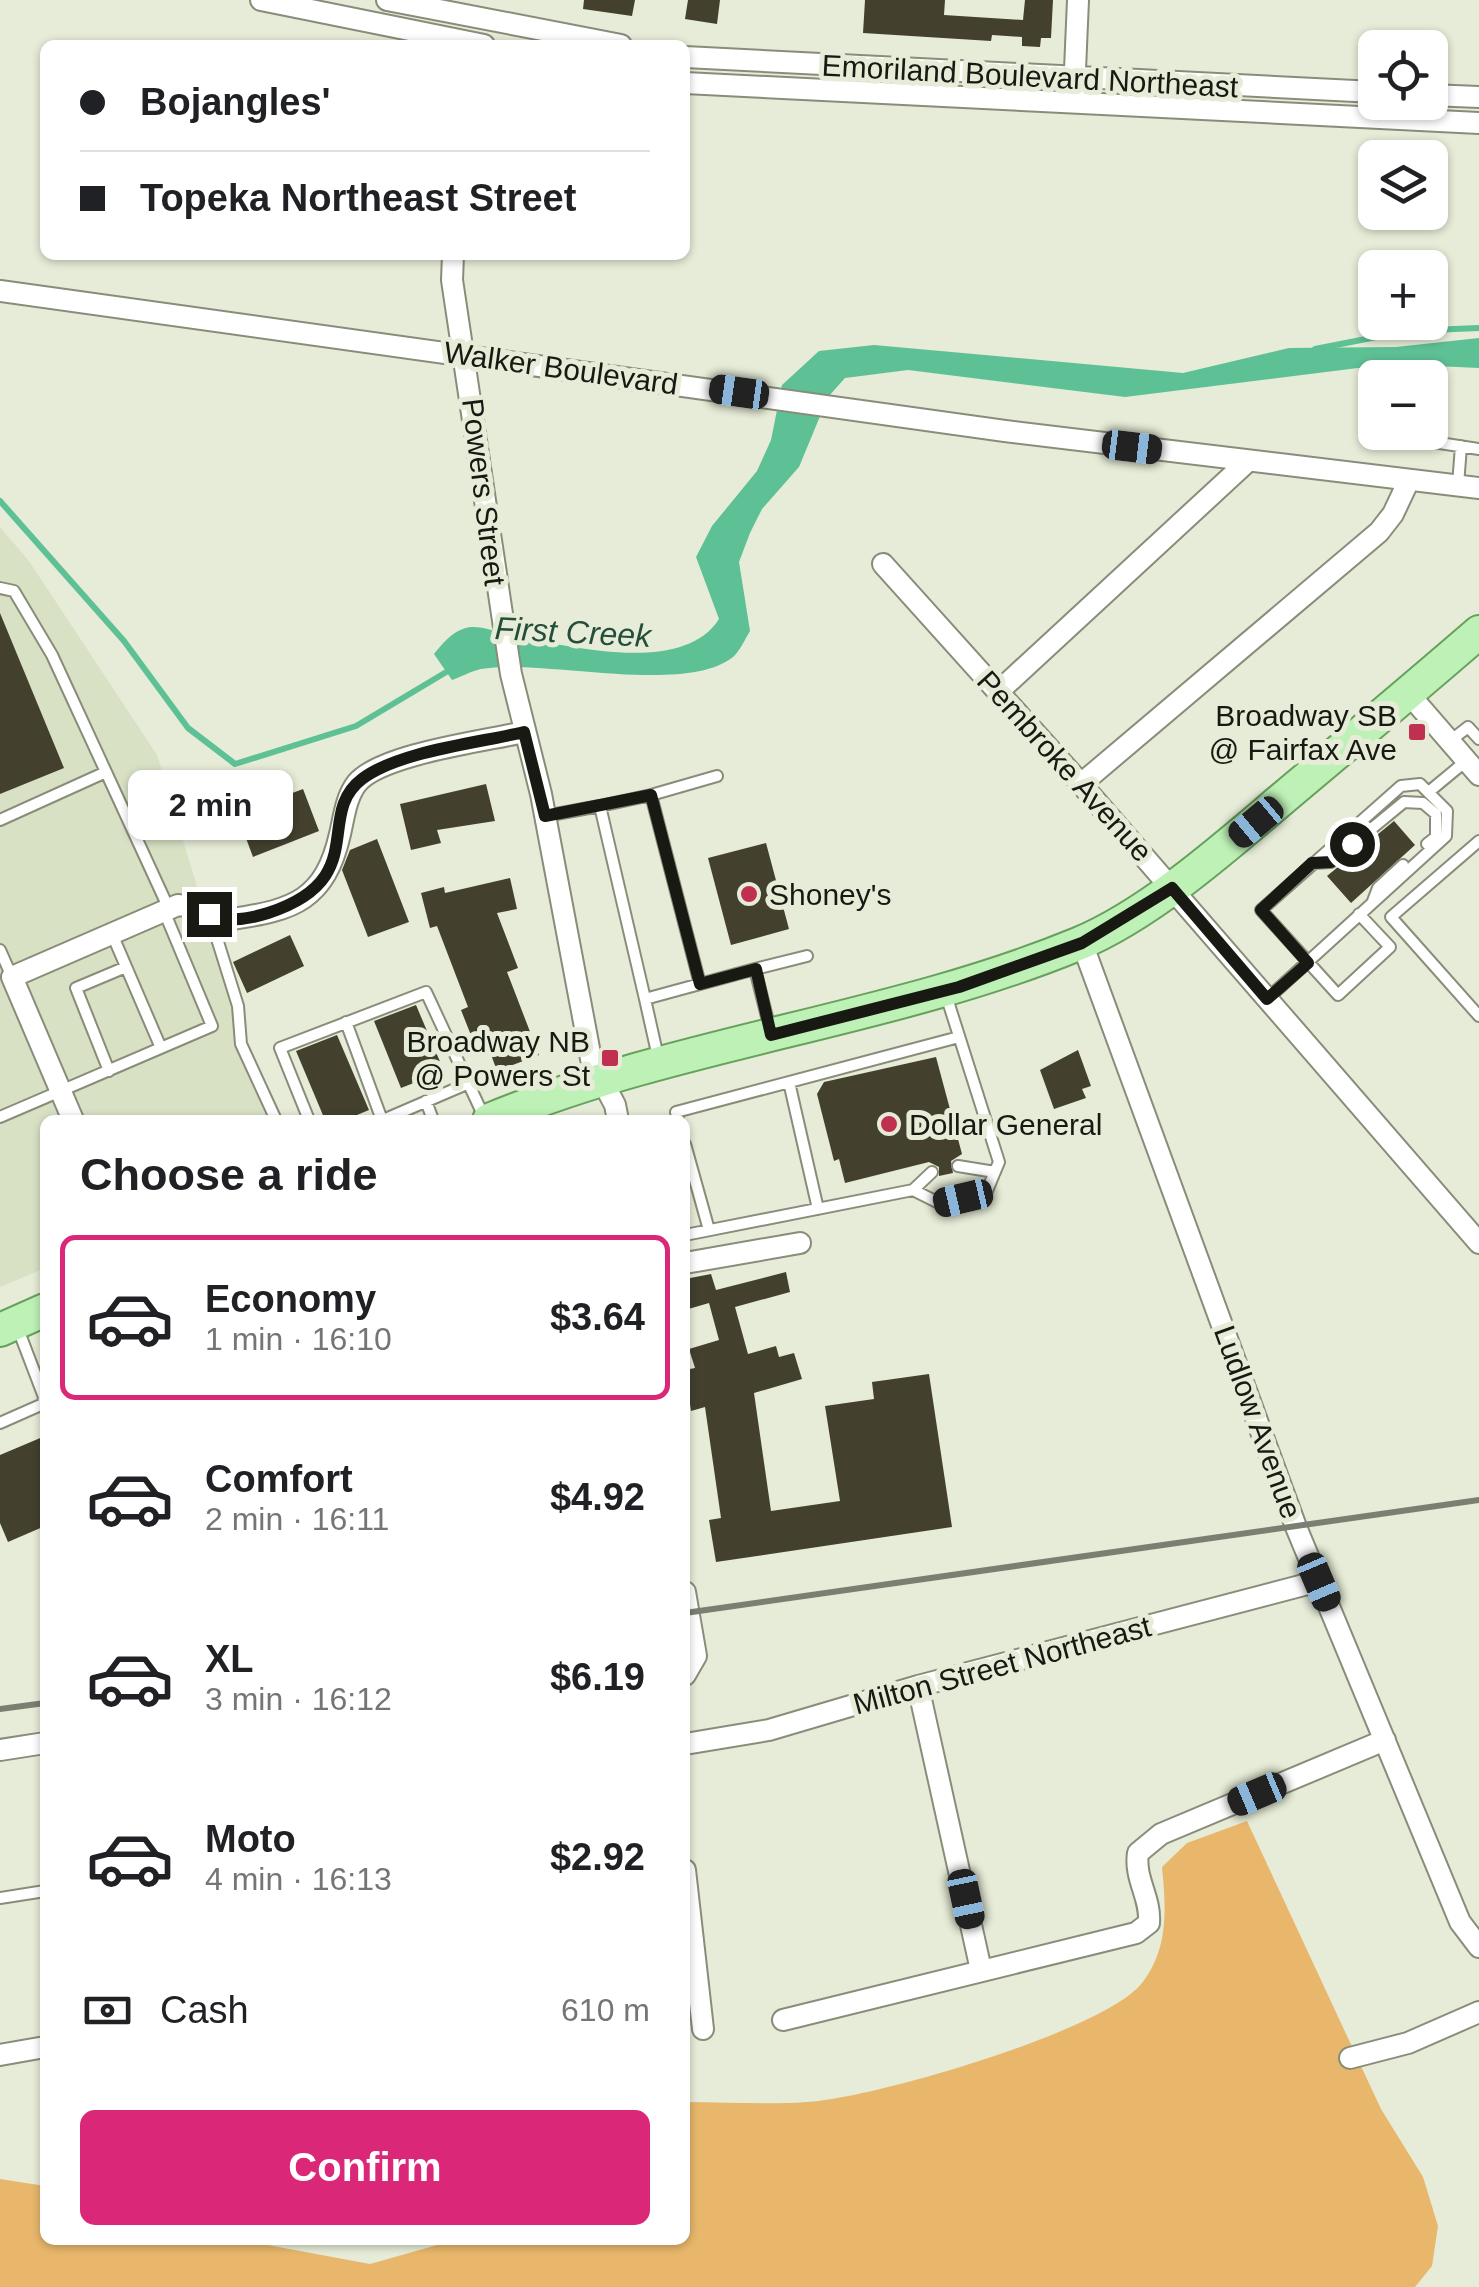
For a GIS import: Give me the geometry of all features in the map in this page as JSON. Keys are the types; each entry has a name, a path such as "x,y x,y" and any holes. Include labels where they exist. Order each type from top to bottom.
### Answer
{"main road":[{"path":"502,1115 603,1078 945,990 1082,943 1172,888 1479,632"}],"street":[{"path":"261,0 461,40"},
{"path":"387,0 593,40"},
{"path":"1074,104 1078,0"},
{"path":"488,40 494,22"},
{"name":"Emoriland Boulevard Northeast","path":"690,57 1358,91"},
{"path":"690,83 1479,123"},
{"path":"1448,96 1479,97"},
{"name":"Powers Street","path":"452,260 511,674 545,816 591,1060 603,1078 616,1115"},
{"name":"Walker Boulevard","path":"0,291 1247,462 1468,487"},
{"path":"999,691 1247,462"},
{"path":"1081,784 1379,532 1393,514 1409,480"},
{"name":"Pembroke Avenue","path":"883,564 1081,784 1479,1241"},
{"path":"1408,693 1473,768"},
{"path":"71,1115 12,978 166,910 195,906 221,920 247,917 306,899 328,875 347,804 358,782 384,766 524,732"},
{"name":"Ludlow Avenue","path":"1082,943 1319,1582 1460,1922 1479,1946"},
{"path":"690,1262 800,1243"},
{"name":"Milton Street Northeast","path":"690,1743 769,1730 918,1686 1319,1582"},
{"path":"690,1621 696,1656 690,1666"},
{"path":"918,1686 982,1970"},
{"path":"783,2020 1136,1933 1149,1923 1150,1904 1136,1870 1138,1853 1161,1834 1385,1740"},
{"path":"0,1750 40,1744"},
{"path":"690,1914 703,2028"},
{"path":"1350,2058 1408,2043 1479,2012"},
{"path":"0,2055 40,2048"}],"lane":[{"path":"1448,444 1479,449"},
{"path":"1461,446 1468,487"},
{"path":"0,588 14,591 52,655 166,910 212,1026 0,1117"},
{"path":"1450,742 1468,727 1479,740"},
{"path":"1431,790 1473,768"},
{"path":"0,820 106,772"},
{"path":"545,816 651,795 717,776"},
{"path":"1267,999 1308,963 1360,914 1373,902 1446,836 1446,811 1431,790 1420,784 1401,786 1261,910 1308,963 1338,994 1390,948 1360,914"},
{"path":"651,795 700,984"},
{"path":"1312,863 1331,862 1392,808 1404,802 1423,804 1436,814 1436,837 1378,888 1373,902"},
{"path":"600,806 660,1065"},
{"path":"1479,841 1391,916 1479,1016"},
{"path":"209,914 238,1006 241,1044 274,1115"},
{"path":"112,934 161,1048"},
{"path":"0,950 12,978"},
{"path":"645,999 807,956"},
{"path":"109,1071 76,988 126,967"},
{"path":"756,969 771,1035"},
{"path":"913,1190 940,1203 986,1193 999,1162 945,990"},
{"path":"307,1115 280,1048 426,992 485,1115"},
{"path":"346,1022 381,1115"},
{"path":"677,1115 676,1112 960,1038"},
{"path":"789,1082 818,1209"},
{"path":"394,1115 468,1083"},
{"path":"426,1101 431,1115"},
{"path":"690,1162 709,1230"},
{"path":"958,1166 994,1172"},
{"path":"690,1234 913,1190 932,1172"},
{"path":"20,1321 40,1384"},
{"path":"0,1422 40,1405"},
{"path":"0,1898 40,1892"}],"shaded area":[{"name":"First Creek","path":"1479,338 1479,368 1448,367 1448,360 1358,360 1358,368 1125,397 908,370 845,378 828,397 799,467 762,509 750,533 739,562 750,631 733,657 711,668 681,674 507,667 481,669 452,680 434,654 454,633 471,627 625,653 680,647 702,636 719,619 696,557 712,526 757,471 771,440 782,385 819,351 874,345 1183,373 1289,348 1396,347"},
{"path":"0,527 29,561 157,755 266,1115 40,1115 40,1270 0,1287"},
{"path":"1247,1821 1381,2109 1423,2177 1438,2226 1432,2266 1415,2287 0,2287 0,2179 40,2185 40,2245 268,2245 370,2264 437,2245 690,2245 690,2102 807,2102 881,2089 1036,2041 1120,2002 1142,1983 1157,1956 1164,1927 1162,1867 1187,1843"}],"building":[{"path":"584,0 635,0 632,16 583,9"},
{"path":"688,0 720,0 717,24 685,19"},
{"path":"865,0 945,0 944,15 1023,20 1025,0 1053,0 1051,38 1041,38 1040,47 1022,46 1022,37 992,35 991,41 863,33"},
{"path":"0,613 64,768 0,794"},
{"path":"486,784 495,821 437,830 441,843 411,850 400,804"},
{"path":"303,789 319,831 253,857 237,814"},
{"path":"1394,821 1415,845 1351,903 1327,876"},
{"path":"377,839 409,922 368,937 342,870 350,850"},
{"name":"Shoney's","path":"766,843 789,929 731,945 708,858"},
{"path":"510,878 517,909 497,913 518,968 507,972 539,1055 497,1071 489,1049 478,1053 461,1010 468,1007 437,926 430,928 421,893 444,887 445,893"},
{"path":"290,935 304,966 247,993 233,962"},
{"path":"416,1005 444,1071 401,1088 374,1021"},
{"path":"337,1035 369,1110 357,1115 323,1115 296,1051"},
{"path":"1078,1050 1091,1086 1082,1089 1086,1098 1054,1109 1040,1070"},
{"name":"Dollar General","path":"936,1057 962,1154 951,1161 953,1173 939,1176 939,1167 929,1162 845,1183 839,1159 834,1161 817,1094 824,1082"},
{"path":"786,1272 790,1292 735,1307 748,1354 776,1346 779,1357 794,1353 802,1379 754,1393 771,1511 840,1501 825,1406 874,1399 872,1382 929,1374 952,1527 716,1562 709,1520 721,1518 705,1407 691,1411 690,1369 695,1368 690,1349 719,1340 709,1303 690,1309 690,1278 711,1274 716,1290"},
{"path":"40,1438 40,1528 8,1542 0,1523 0,1455"}],"waterway":[{"name":"First Creek","path":"1315,349 1407,331 1479,328"},
{"name":"First Creek","path":"0,501 124,641 188,728 235,764 356,726 453,668"}],"railway":[{"path":"690,1612 1479,1500"},
{"path":"0,1709 40,1704"}],"place":[{"name":"Broadway SB @ Fairfax Ave","path":"1417,732"},
{"name":"Shoney's","path":"749,894"},
{"name":"Broadway NB @ Powers St","path":"610,1058"},
{"name":"Dollar General","path":"889,1124"}],"route":[{"path":"209,914 221,920 232,919 263,914 306,899 328,875 347,804 358,782 384,766 524,732 545,816 651,795 700,984 756,969 771,1035 959,987 1082,943 1172,888 1267,999 1308,963 1261,910 1312,863 1331,862 1352,844"}]}
